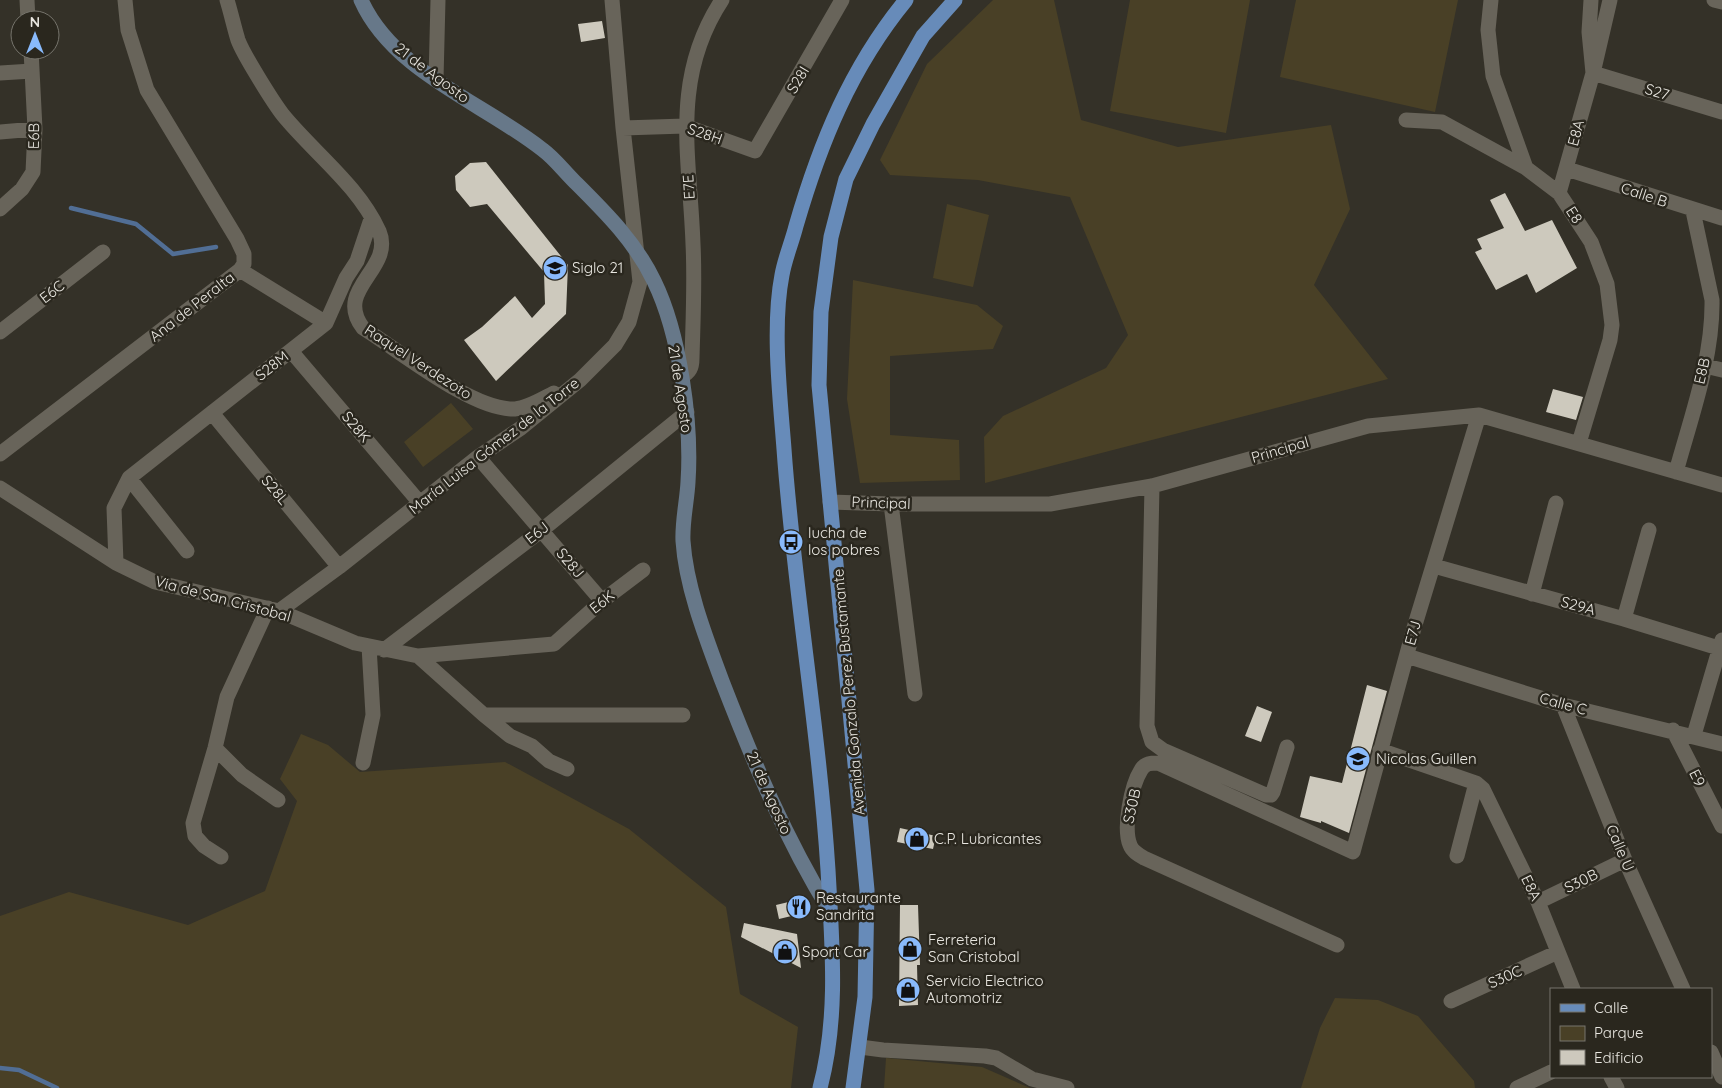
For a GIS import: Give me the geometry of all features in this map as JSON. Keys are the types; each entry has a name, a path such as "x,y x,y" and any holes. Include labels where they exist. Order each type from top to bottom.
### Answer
{"main road":[{"path":"820,1088 834,1006 830,911 824,808 791,542 780,406 778,316 782,274 813,167 867,52 906,0"},
{"name":"Avenida Gonzalo Perez Bustamante","path":"854,1088 865,997 867,890 819,385 821,312 832,237 846,179 873,124 923,36 955,0"}],"street":[{"name":"Ana de Peralta","path":"0,454 240,270 245,260 237,239 148,90 128,30 125,0"},
{"name":"Raquel Verdezoto","path":"227,0 239,42 282,114 360,199 379,232 380,257 359,290 355,300 357,320 363,328 460,391 489,406 517,409 532,404 580,380"},
{"name":"21 de Agosto","path":"361,0 386,38 407,58 543,150 612,219 638,252 655,282 666,312 687,412 688,480 683,540 693,594 711,652 767,793 801,862 830,911"},
{"path":"436,79 438,0"},
{"name":"María Luisa Gómez de la Torre","path":"274,610 339,567 478,457 521,428 580,380 615,345 629,322 640,282 623,128 612,0"},
{"path":"710,0 712,16"},
{"name":"E7E","path":"681,377 688,373 692,367 693,245 685,126 692,66 712,16 722,0"},
{"path":"1491,0 1488,30 1493,76 1526,168"},
{"name":"E8A","path":"1591,0 1589,32 1593,73"},
{"name":"E8A","path":"1560,193 1593,73 1610,0"},
{"path":"1714,0 1722,2"},
{"name":"S28I","path":"754,151 840,4"},
{"name":"E6B","path":"0,209 22,190 33,172 35,129 31,60"},
{"path":"0,73 32,71"},
{"name":"S27","path":"1593,73 1722,112"},
{"name":"E8","path":"1406,120 1442,122 1526,168 1560,193 1591,242 1607,284 1612,325 1580,443"},
{"name":"S28H","path":"623,128 685,126 754,151"},
{"path":"0,132 35,129"},
{"name":"Calle B","path":"1566,169 1693,211 1722,218"},
{"name":"E8B","path":"1676,472 1705,366 1712,300 1693,211"},
{"name":"S28M","path":"116,563 114,508 129,478 326,323 346,278 357,261 371,219"},
{"name":"E6C","path":"0,332 104,252"},
{"path":"240,270 326,323"},
{"name":"S28K","path":"291,351 420,502"},
{"path":"1705,366 1722,370"},
{"name":"E6J","path":"384,650 542,530 687,412"},
{"name":"S28L","path":"212,413 339,567"},
{"name":"Principal","path":"830,502 1050,504 1152,486 1368,426 1479,415 1722,485"},
{"name":"E7J","path":"1353,852 1407,656 1479,415"},
{"name":"S28J","path":"478,457 602,601"},
{"path":"129,478 187,550"},
{"path":"1152,486 1147,726 1152,742 1163,750 1266,796 1271,796 1273,792 1287,747"},
{"name":"Via de San Cristobal","path":"0,488 116,563 155,582 274,610 355,643 418,656"},
{"path":"1532,594 1556,503"},
{"path":"891,504 915,694"},
{"path":"1624,619 1649,530"},
{"name":"S29A","path":"1434,566 1721,645"},
{"name":"E6K","path":"418,656 554,644 602,601 643,570"},
{"path":"221,856 204,846 195,836 193,823 215,748 227,697 274,610"},
{"path":"1694,735 1721,645"},
{"path":"363,763 372,716 369,646"},
{"path":"418,656 510,736 532,746 549,761 567,768"},
{"name":"Calle C","path":"1407,656 1562,705 1694,735 1722,744"},
{"name":"Calle U","path":"1562,705 1624,860 1683,988"},
{"path":"484,715 683,715"},
{"name":"E9","path":"1673,730 1722,826"},
{"path":"215,748 242,775 278,800"},
{"path":"1380,750 1480,786 1457,856"},
{"name":"S30B","path":"1337,944 1144,858 1131,848 1126,832 1128,810 1141,769 1147,764 1158,762 1353,852"},
{"name":"E8A","path":"1480,786 1538,902 1573,988"},
{"name":"S30B","path":"1538,902 1624,860"},
{"name":"S30C","path":"1451,1001 1558,952"},
{"path":"860,1047 996,1058 1032,1079 1067,1088"},
{"path":"1712,1054 1722,1077"},
{"path":"1516,1088 1550,1072"}],"green space":[{"path":"993,0 1054,0 1081,120 1178,147 1331,125 1350,209 1314,285 1388,379 985,483 984,437 1003,416 1106,368 1128,335 1070,197 978,180 890,175 880,160 927,64"},
{"path":"1130,0 1250,0 1226,133 1110,111"},
{"path":"1296,0 1458,0 1435,112 1280,77"},
{"path":"947,204 989,215 973,287 933,278"},
{"path":"853,280 977,305 1003,326 993,349 890,356 890,435 959,440 960,480 860,483 847,399"},
{"path":"451,403 473,429 423,467 404,442"},
{"path":"301,734 328,745 360,772 505,762 629,829 726,907 740,994 798,1027 791,1088 0,1088 0,916 69,892 188,925 265,891 297,801 280,779"},
{"path":"1335,998 1378,1000 1418,1016 1474,1081 1475,1088 1301,1088 1320,1028"},
{"path":"886,1058 982,1067 1030,1088 884,1088"}],"building":[{"path":"602,21 605,38 581,42 578,24"},
{"name":"Siglo 21","path":"486,162 568,265 566,314 496,381 464,340 482,327 515,296 532,318 545,304 544,272 487,204 470,207 456,190 455,176 470,163"},
{"path":"1505,193 1525,231 1552,220 1577,268 1536,293 1527,274 1496,290 1475,252 1482,249 1477,239 1504,228 1490,200"},
{"path":"1553,389 1583,397 1576,420 1546,412"},
{"path":"1367,685 1387,691 1349,833 1321,821 1321,823 1300,817 1310,776 1342,783"},
{"path":"1257,706 1272,712 1261,742 1245,736"},
{"name":"C.P. Lubricantes","path":"900,828 936,836 933,849 897,842"},
{"path":"801,899 804,913 779,919 776,905"},
{"path":"900,905 918,905 920,965 917,965 918,1005 899,1006"},
{"name":"Sport Car","path":"744,923 797,934 801,968 741,937"}],"waterway":[{"path":"71,208 136,224 173,254 216,247"},
{"path":"0,1068 19,1070 57,1088"}],"place":[{"name":"Siglo 21","path":"555,268"},
{"name":"lucha de los pobres","path":"791,542"},
{"name":"Nicolas Guillen","path":"1358,759"},
{"name":"C.P. Lubricantes","path":"917,839"},
{"name":"Restaurante Sandrita","path":"799,907"},
{"name":"Ferreteria San Cristobal","path":"910,949"},
{"name":"Sport Car","path":"785,952"},
{"name":"Servicio Electrico Automotriz","path":"908,990"}]}
